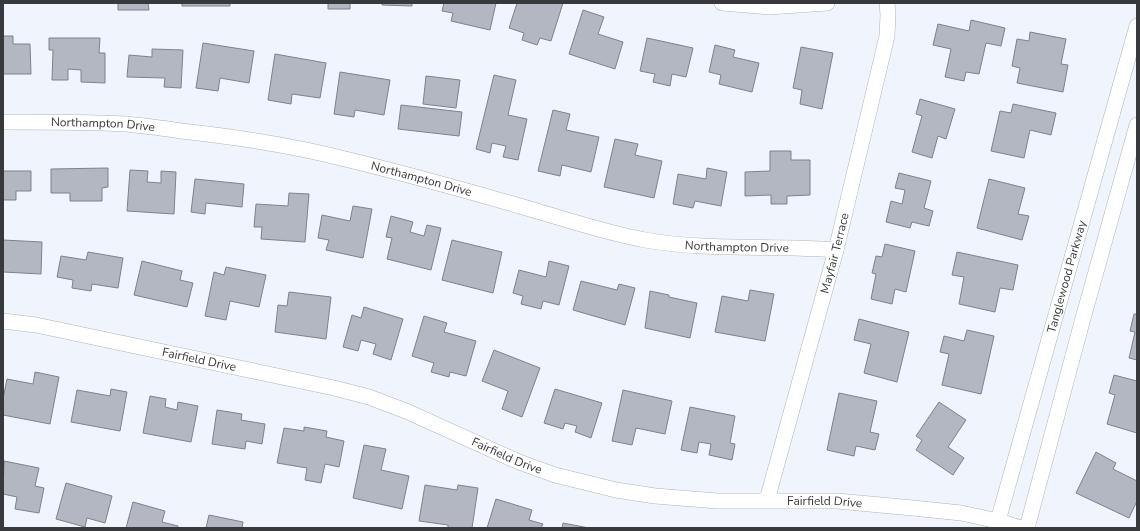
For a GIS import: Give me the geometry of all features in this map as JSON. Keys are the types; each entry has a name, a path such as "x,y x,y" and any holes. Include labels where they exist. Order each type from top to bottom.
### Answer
{"street":[{"path":"722,3 769,8 827,3"},
{"name":"Mayfair Terrace","path":"767,500 836,250 887,36 887,3"},
{"name":"Tanglewood Parkway","path":"997,524 1137,26"},
{"name":"Northampton Drive","path":"3,122 128,124 233,136 344,158 599,229 644,240 681,245 836,250"},
{"path":"1027,528 1137,125"},
{"name":"Fairfield Drive","path":"3,321 36,325 362,395 406,411 519,462 555,475 616,490 655,496 718,501 837,501 913,508 961,513 997,524 1021,528"}],"building":[{"path":"118,3 148,3 149,10 118,10"},
{"path":"182,3 230,3 230,6 182,6"},
{"path":"328,3 350,3 350,9 328,9"},
{"path":"382,3 412,3 412,6 382,5"},
{"path":"444,3 496,3 490,30 451,21 453,13 442,11"},
{"path":"517,3 563,3 551,41 540,38 537,45 522,40 524,33 509,28"},
{"path":"583,10 604,17 598,34 623,42 615,69 569,54"},
{"path":"971,20 1005,28 1001,46 986,43 979,74 966,72 964,81 945,77 951,49 933,45 938,24 969,31"},
{"path":"1030,32 1066,39 1061,64 1068,65 1063,92 1017,83 1020,68 1012,66 1017,39 1029,41"},
{"path":"3,36 13,36 13,44 30,44 31,74 3,74"},
{"path":"49,38 100,38 99,53 105,53 105,83 81,82 81,70 68,69 68,80 52,80 53,50 49,50"},
{"path":"647,38 693,48 686,77 672,74 670,86 653,82 655,74 640,71"},
{"path":"203,43 254,51 249,83 220,78 218,91 196,88"},
{"path":"715,45 735,50 733,57 759,63 752,92 719,84 721,75 709,72"},
{"path":"801,47 833,53 822,109 800,104 802,90 793,88"},
{"path":"152,49 183,50 181,88 164,87 165,78 127,77 129,55 152,57"},
{"path":"275,54 326,63 320,98 292,94 291,104 268,100"},
{"path":"340,72 390,80 384,115 355,110 354,117 334,114"},
{"path":"494,75 516,80 508,115 527,119 518,160 503,157 506,146 492,143 490,153 476,149"},
{"path":"426,76 460,80 456,108 423,104"},
{"path":"920,99 955,109 946,139 938,136 932,158 912,152 922,116 916,114"},
{"path":"1013,104 1056,113 1051,135 1030,130 1024,158 991,151 1000,111 1011,113"},
{"path":"401,105 462,112 459,136 398,129"},
{"path":"553,110 570,114 566,130 599,137 591,172 562,165 560,176 538,171"},
{"path":"615,139 638,144 635,155 662,161 654,198 604,187"},
{"path":"770,151 791,151 791,160 810,160 810,195 787,196 787,204 771,204 771,195 745,196 745,172 770,171"},
{"path":"108,168 108,187 102,188 102,201 70,201 70,193 51,193 51,169"},
{"path":"707,168 727,172 721,206 695,201 693,208 673,204 678,174 706,179"},
{"path":"130,170 148,171 147,182 161,183 161,171 176,172 174,214 127,211"},
{"path":"3,171 31,171 31,191 16,191 16,200 3,200"},
{"path":"899,173 931,181 924,208 933,211 929,226 912,222 910,228 886,222 891,201 902,204 905,190 895,188"},
{"path":"195,179 244,184 242,207 206,203 205,214 191,212"},
{"path":"989,179 1025,188 1018,214 1029,216 1022,240 977,228"},
{"path":"289,193 309,194 305,242 261,239 262,227 254,227 256,204 288,206"},
{"path":"353,206 372,209 363,258 326,250 329,240 318,238 322,215 350,221"},
{"path":"391,216 413,222 410,232 424,236 427,225 441,228 431,270 387,259 392,238 386,237"},
{"path":"3,240 42,242 41,274 3,272"},
{"path":"452,240 502,252 493,293 442,280"},
{"path":"885,244 915,251 906,292 895,289 892,304 871,299 876,274 872,273 876,256 882,257"},
{"path":"88,252 123,258 118,288 92,284 91,291 72,288 73,280 57,277 61,256 86,260"},
{"path":"957,252 1018,265 1013,290 1000,288 995,312 959,304 964,277 952,275"},
{"path":"142,261 182,271 180,280 193,283 187,307 134,295"},
{"path":"549,261 569,266 559,305 543,301 541,309 521,304 523,296 513,293 519,270 546,277"},
{"path":"226,267 266,275 259,307 230,301 226,320 205,316 214,272 224,275"},
{"path":"581,281 617,290 619,284 635,288 625,325 573,310"},
{"path":"750,290 774,294 765,341 715,332 722,296 748,301"},
{"path":"650,291 697,303 690,338 645,328"},
{"path":"289,292 331,297 326,339 275,332 278,305 287,306"},
{"path":"364,307 403,319 391,360 373,354 376,344 361,340 358,351 343,347 352,315 361,318"},
{"path":"1134,314 1137,314 1137,360 1129,358 1135,332 1130,331"},
{"path":"424,316 447,323 444,332 476,341 466,376 450,372 449,377 431,372 434,363 412,356"},
{"path":"859,319 909,332 897,382 864,373 871,344 854,340"},
{"path":"967,330 994,336 981,394 942,385 949,354 940,352 944,336 964,341"},
{"path":"494,350 540,368 522,417 502,409 508,391 482,381"},
{"path":"35,372 59,377 50,424 3,415 3,399 7,379 33,384"},
{"path":"1114,375 1137,381 1137,433 1107,424 1115,395 1109,393"},
{"path":"111,389 127,392 120,431 71,422 77,390 110,396"},
{"path":"555,389 602,403 591,438 575,432 577,426 565,423 563,429 544,423"},
{"path":"623,390 672,401 665,434 636,428 632,445 612,441"},
{"path":"839,393 877,401 870,432 879,434 875,450 856,446 854,456 827,450"},
{"path":"150,396 166,399 165,407 177,410 178,402 198,406 191,442 143,433"},
{"path":"939,402 966,420 948,447 964,458 953,475 916,450 922,440 916,436"},
{"path":"690,407 735,416 730,443 735,444 732,460 709,455 711,444 699,442 697,453 681,450"},
{"path":"217,410 242,414 241,420 265,424 262,444 246,441 245,449 212,444"},
{"path":"304,427 327,431 326,437 344,441 339,467 325,464 321,483 305,480 307,468 277,463 284,428 304,431"},
{"path":"364,445 386,449 381,470 409,476 402,509 353,498"},
{"path":"1096,452 1116,463 1113,469 1137,481 1137,501 1129,518 1076,493"},
{"path":"4,461 39,468 35,486 44,488 39,513 15,509 17,497 3,494"},
{"path":"66,483 112,496 105,523 87,518 85,527 56,519"},
{"path":"425,485 457,490 458,485 478,488 472,528 448,528 448,525 419,521"},
{"path":"496,499 532,510 529,520 543,524 541,528 487,528"},
{"path":"133,502 165,511 162,522 178,526 178,528 126,528"},
{"path":"209,515 243,522 242,528 206,528"},
{"path":"563,523 589,528 562,528"}]}
